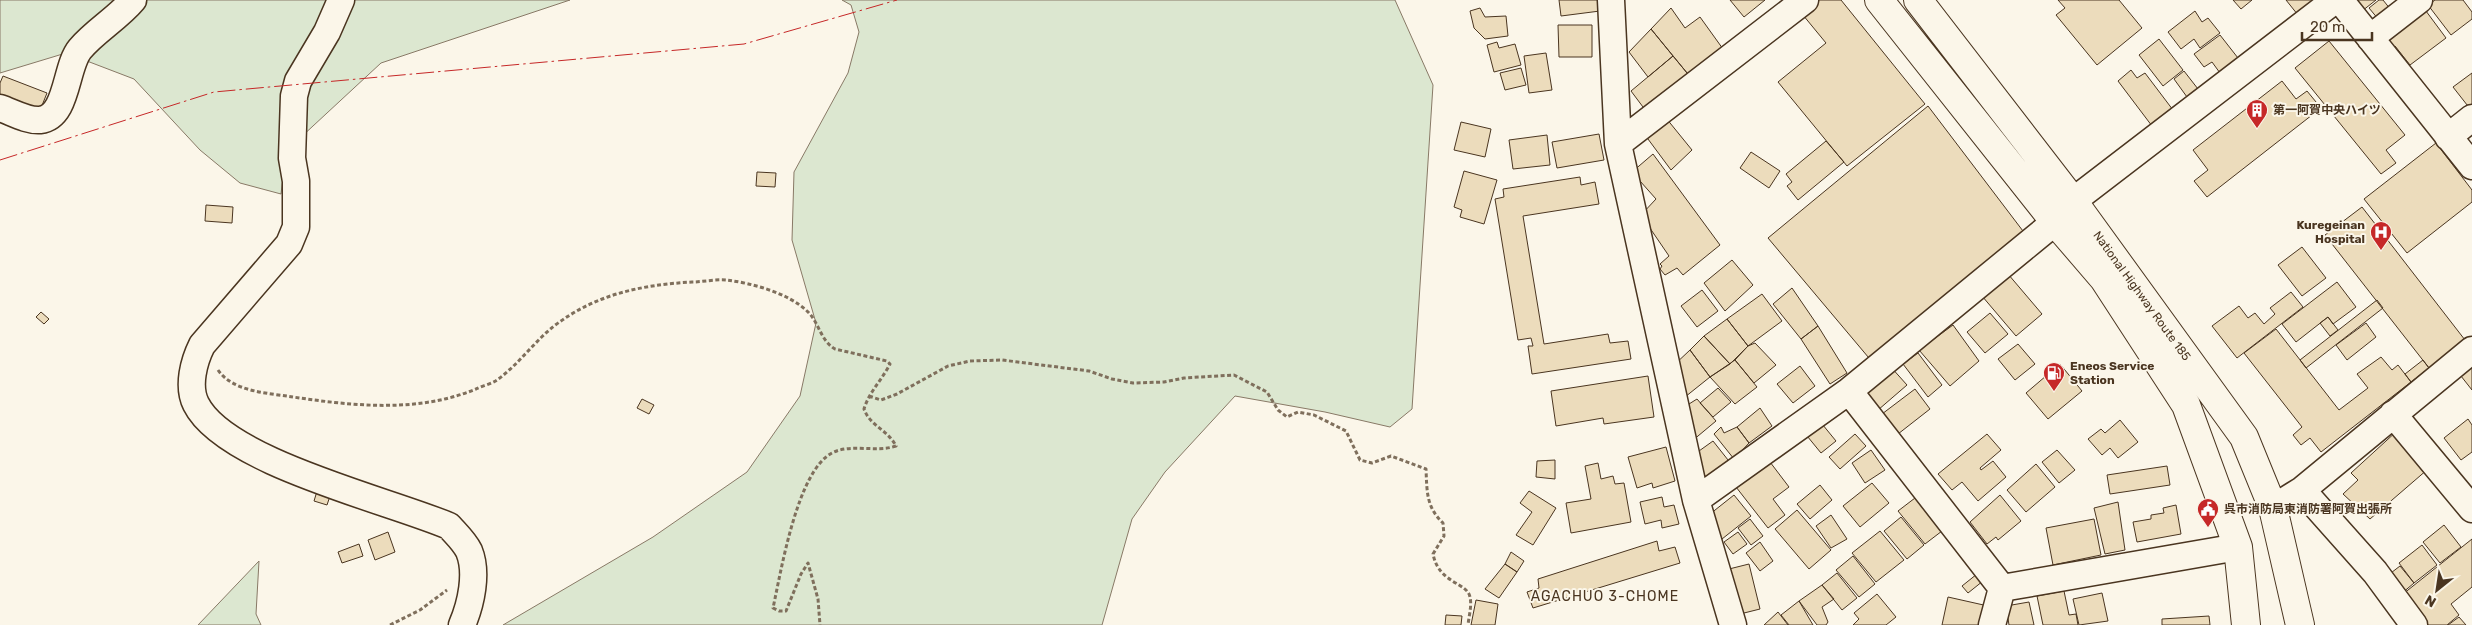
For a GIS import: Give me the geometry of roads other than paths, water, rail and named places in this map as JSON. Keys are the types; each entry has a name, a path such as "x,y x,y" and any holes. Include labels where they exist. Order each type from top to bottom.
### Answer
{"highway":[{"name":"National Highway Route 185","path":"1879,0 2055,222 2104,279 2186,405 2238,547 2246,625"},
{"name":"National Highway Route 185","path":"1918,0 2073,201 2244,437 2273,508 2300,625"}],"street":[{"path":"0,108 27,118 40,120 49,117 61,102 78,51 133,0"},
{"path":"341,0 327,32 298,81 294,96 292,158 296,181 296,227 289,244 202,345 195,358 193,388 195,402 210,422 242,445 279,465 449,526 470,553 472,576 469,608 462,625"},
{"path":"1611,0 1618,144 1696,500 1733,625"},
{"path":"1618,144 1805,0"},
{"path":"2073,201 2335,0"},
{"path":"2340,0 2472,166"},
{"path":"2370,38 2419,0"},
{"path":"2448,136 2472,118"},
{"path":"1696,500 1849,391 2055,222"},
{"path":"2273,508 2302,490 2472,350"},
{"path":"1849,391 2002,588"},
{"path":"2393,414 2472,509"},
{"path":"2302,490 2375,572 2414,625"},
{"path":"2002,588 2238,547"},
{"path":"1992,625 2002,588"}],"place":[{"name":"第一阿賀中央ハイツ","path":"2257,129"},
{"name":"Kuregeinan Hospital","path":"2381,251"},
{"name":"Eneos Service Station","path":"2054,392"},
{"name":"呉市消防局東消防署阿賀出張所","path":"2208,528"}],"district":[{"name":"AGACHUO 3-CHOME","path":"1605,596"}]}
